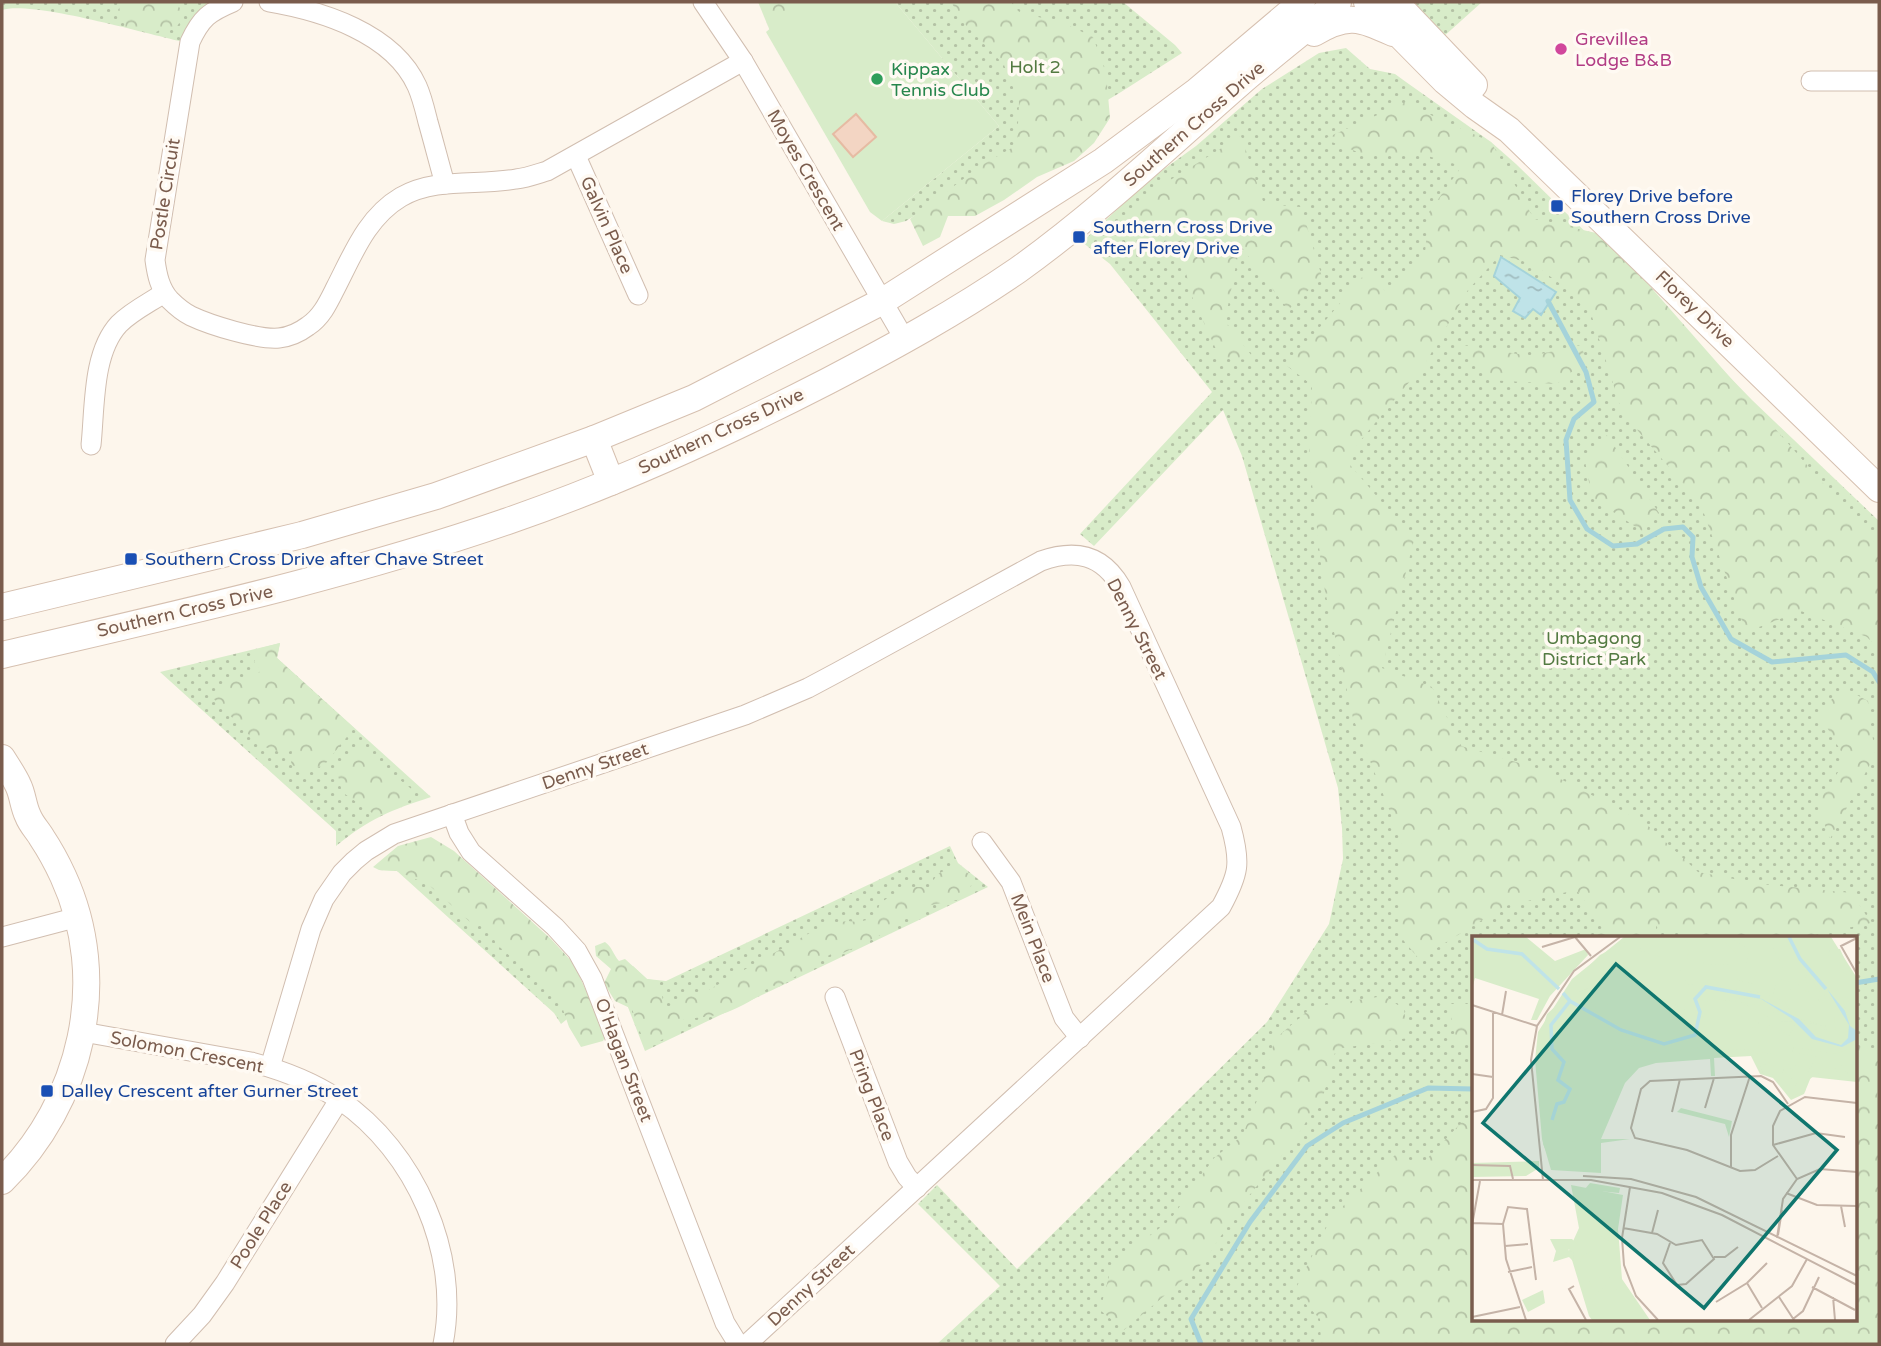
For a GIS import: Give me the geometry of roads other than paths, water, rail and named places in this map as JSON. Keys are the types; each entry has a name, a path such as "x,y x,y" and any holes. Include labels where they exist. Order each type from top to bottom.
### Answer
{"main road":[{"name":"Southern Cross Drive","path":"13,652 310,581 509,521 611,482 778,406 905,340 1017,270 1076,226 1236,73 1302,2"},
{"name":"Southern Cross Drive","path":"1236,73 1338,2"},
{"name":"Florey Drive","path":"1367,2 1445,81 1509,130 1879,489"},
{"name":"Florey Drive","path":"1400,4 1483,94 1509,130"},
{"path":"1236,73 1332,22 1352,19 1401,36"},
{"name":"Southern Cross Drive","path":"2,607 302,535 436,496 594,439 695,398 883,301 1205,100"},
{"path":"594,439 611,482"},
{"path":"2,616 28,601"},
{"path":"2,667 13,652"},
{"path":"2,758 18,785 27,816 63,876 78,917 86,974 83,1032 72,1073 55,1112 32,1148 2,1181"},
{"path":"2,794 27,816"}],"street":[{"name":"Postle Circuit","path":"164,293 156,272 155,250 187,52 203,18 233,2"},
{"path":"269,2 301,9 349,26 374,38 394,53 405,65 418,88 445,184"},
{"name":"Moyes Crescent","path":"703,2 743,61 905,340"},
{"path":"91,445 98,370 107,341 118,325 164,293 179,309 213,323 266,337 279,338 296,333 310,325 328,304 361,238 374,219 402,196 445,184 516,179 547,171 743,61"},
{"path":"1811,81 1879,81"},
{"name":"Galvin Place","path":"576,156 638,295"},
{"name":"Denny Street","path":"270,1067 311,929 324,899 342,873 366,851 394,834 746,715 808,688 1041,561 1068,554 1086,557 1103,566 1121,587 1231,827 1237,850 1233,886 1221,906 747,1344"},
{"name":"O'Hagan Street","path":"452,814 459,833 471,852 555,927 577,951 592,978 725,1323 738,1344"},
{"name":"Mein Place","path":"982,842 1012,882 1064,1018 1080,1038"},
{"path":"2,937 78,917"},
{"name":"Pring Place","path":"835,997 898,1162 906,1177 917,1188"},
{"name":"Solomon Crescent","path":"83,1032 270,1067 305,1081 339,1100 358,1115 391,1149 405,1168 435,1229 447,1299 443,1344"},
{"name":"Poole Place","path":"175,1344 202,1315 225,1283 339,1100"}],"water":[{"path":"1501,257 1556,292 1541,315 1533,309 1525,318 1513,311 1520,298 1494,276"}],"waterway":[{"path":"1548,301 1586,372 1594,402 1574,419 1566,440 1570,500 1587,529 1613,546 1637,544 1664,529 1683,527 1693,537 1692,557 1701,587 1731,639 1772,662 1846,655 1873,672 1879,682"},
{"path":"1856,983 1879,979"},
{"path":"1201,1344 1191,1319 1250,1222 1307,1146 1343,1123 1428,1088 1472,1089"}],"place":[{"name":"Grevillea Lodge B&B","path":"1561,49"},
{"name":"Kippax Tennis Club","path":"877,79"},
{"name":"Florey Drive before Southern Cross Drive","path":"1557,206"},
{"name":"Southern Cross Drive after Florey Drive","path":"1079,237"},
{"name":"Southern Cross Drive after Chave Street","path":"131,559"},
{"name":"Dalley Crescent after Gurner Street","path":"47,1091"}],"park label":[{"name":"Holt 2","path":"1035,67"},
{"name":"Umbagong District Park","path":"1594,648"}]}
